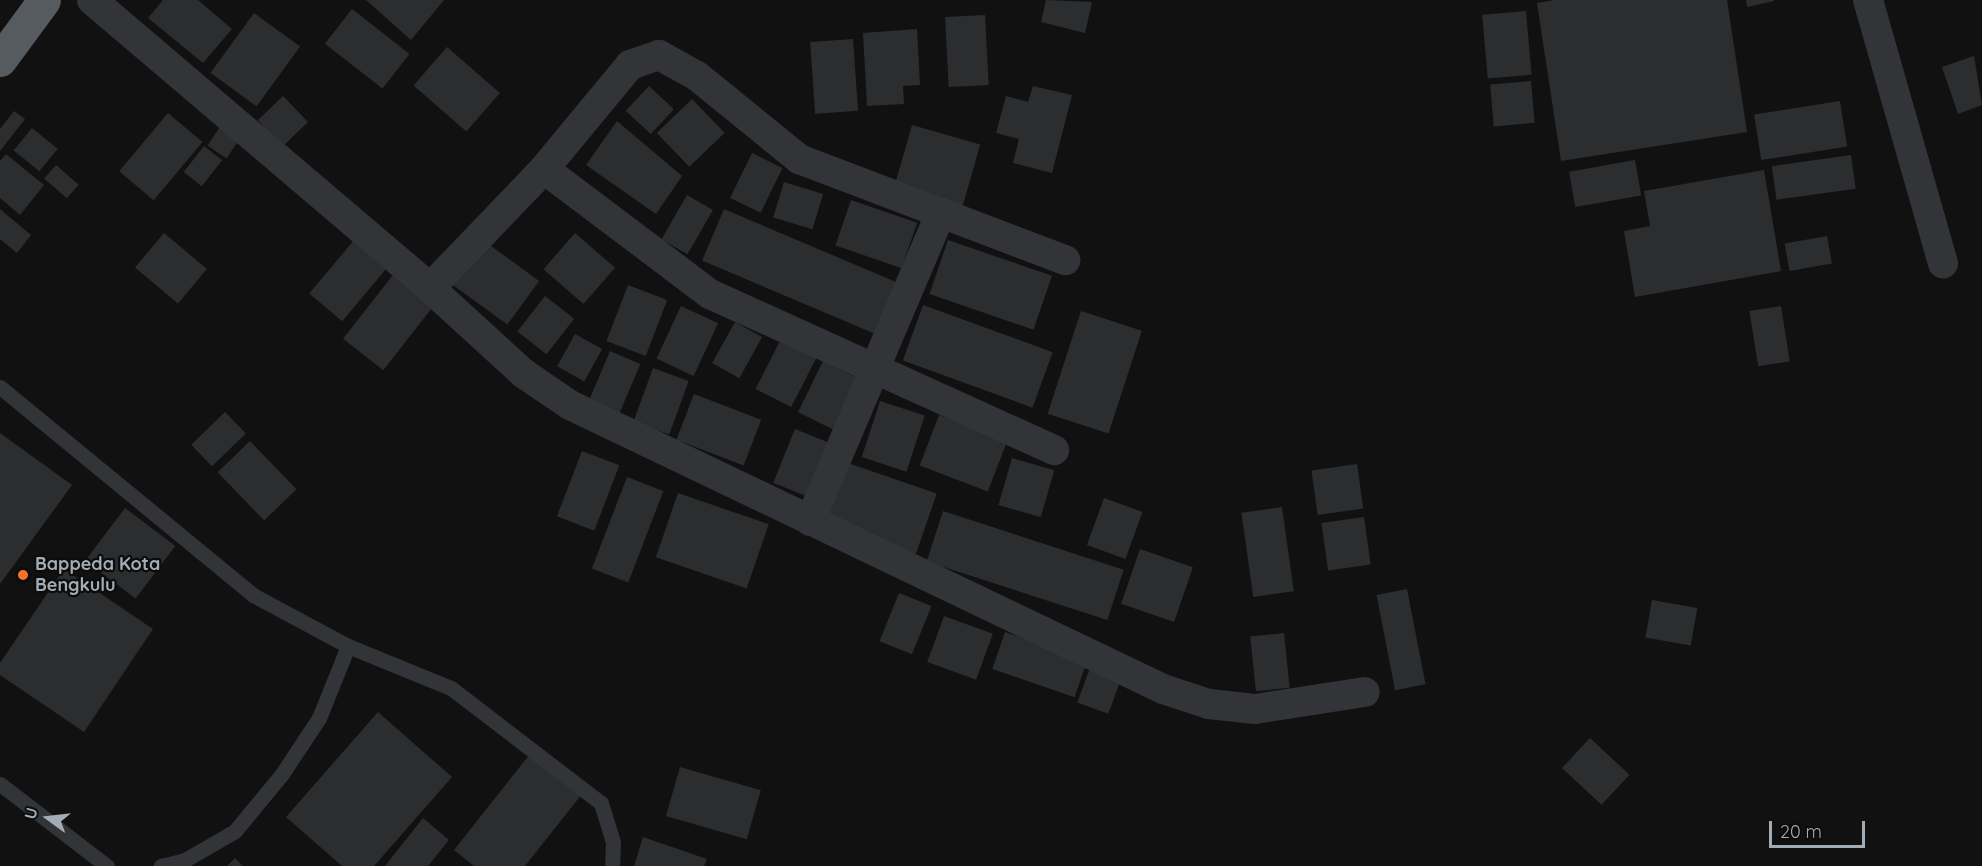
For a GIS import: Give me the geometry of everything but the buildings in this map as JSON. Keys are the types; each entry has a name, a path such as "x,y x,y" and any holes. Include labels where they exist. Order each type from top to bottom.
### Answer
{"highway":[{"path":"0,60 44,0"}],"street":[{"path":"92,0 430,288 523,373 570,405 1063,645 1209,704 1255,709 1365,692"},
{"path":"1868,0 1943,264"},
{"path":"430,288 544,169 630,65 659,55 697,76 799,159 1065,260"},
{"path":"544,169 703,290 879,368 1054,450"},
{"path":"810,521 879,368 941,213"}],"lane":[{"path":"0,387 253,595 348,646 451,688 601,803 614,842 612,866"},
{"path":"161,866 185,860 235,831 319,718 348,646"},
{"path":"0,784 108,866"}],"place":[{"name":"Bappeda Kota Bengkulu","path":"23,575"}]}
